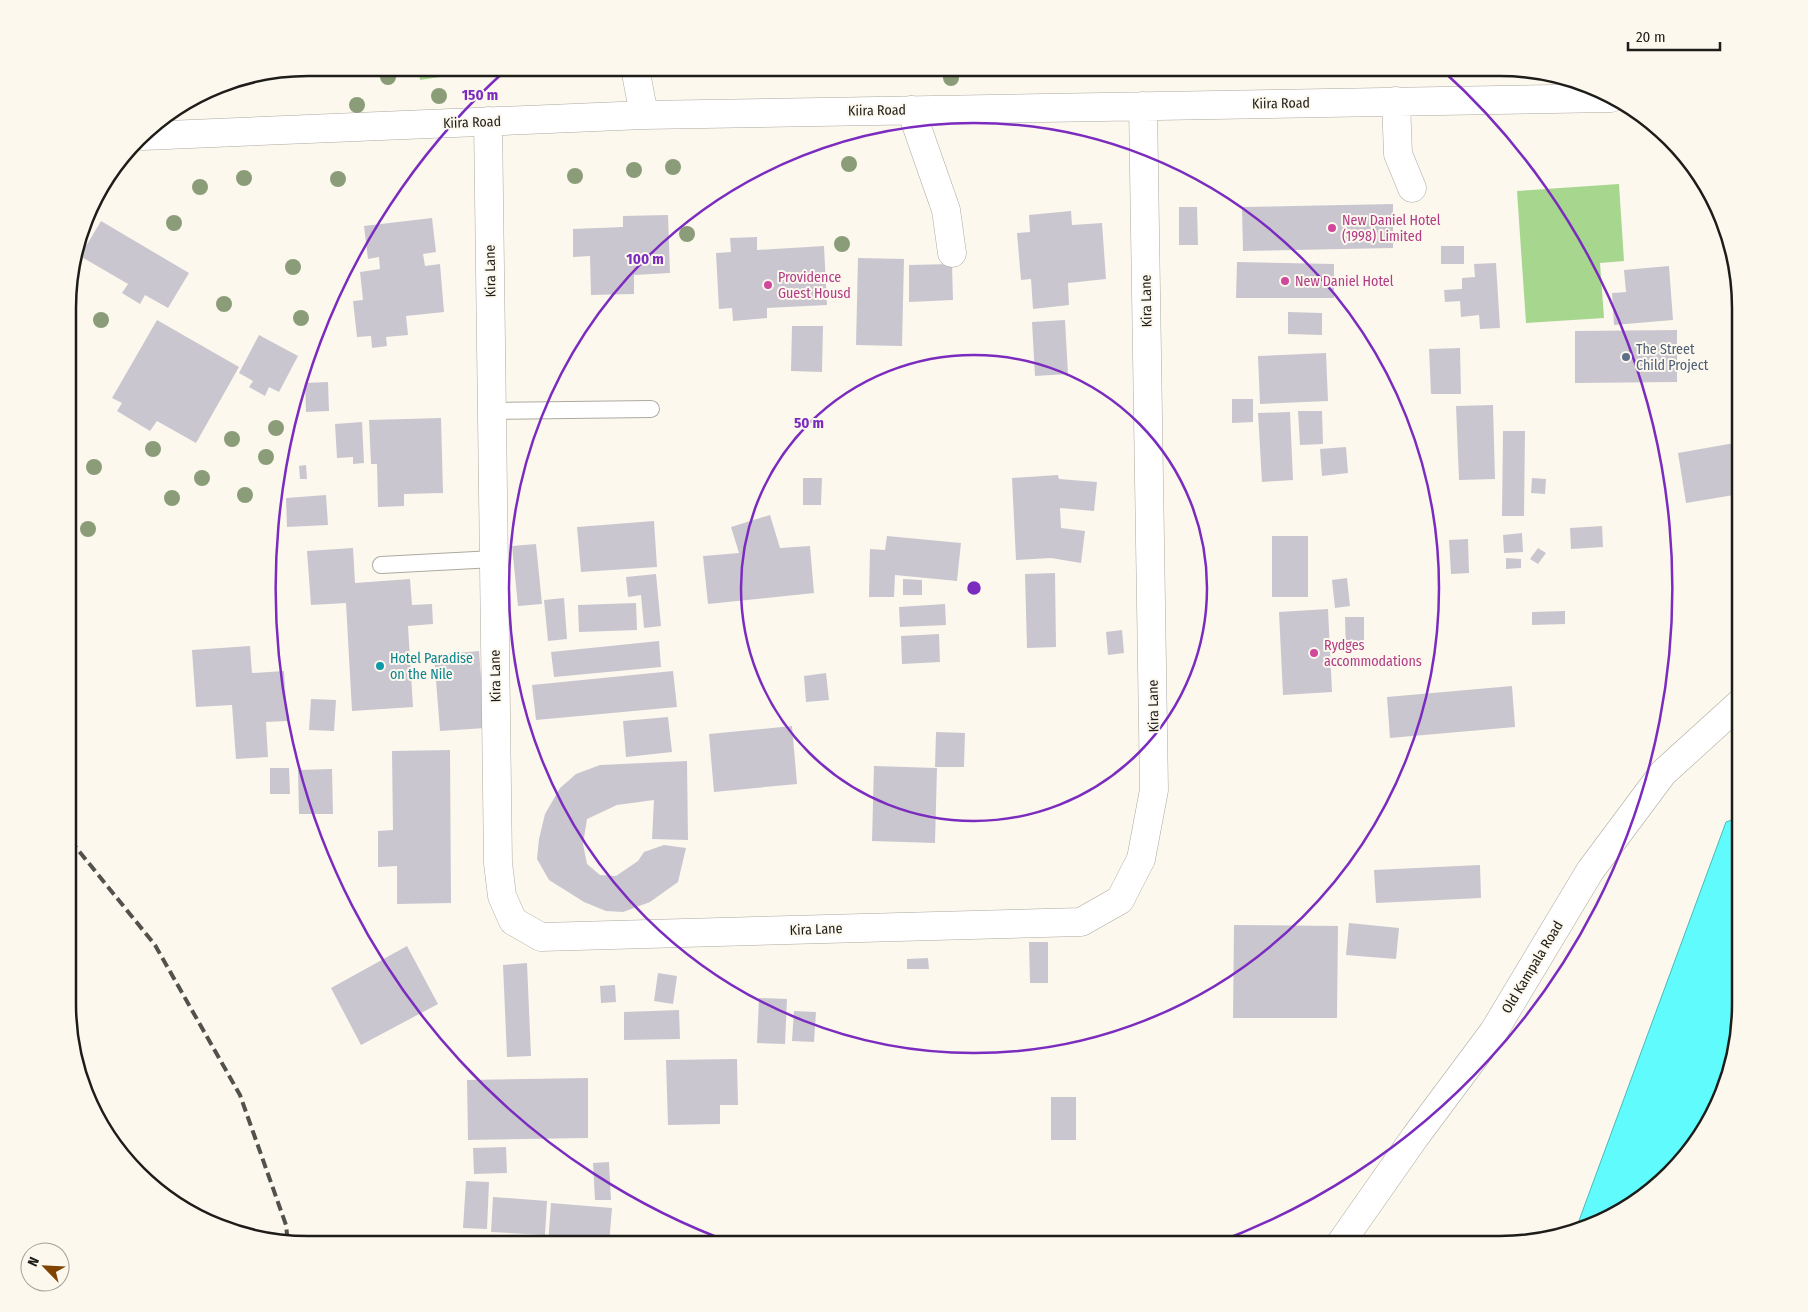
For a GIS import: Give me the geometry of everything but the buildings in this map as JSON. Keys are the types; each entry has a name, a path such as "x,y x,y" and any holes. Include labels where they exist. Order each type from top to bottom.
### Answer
{"street":[{"path":"637,76 644,115"},
{"name":"Kiira Road","path":"153,136 644,115 1598,98"},
{"path":"1396,101 1398,154 1412,188"},
{"name":"Kira Lane","path":"488,122 498,863 502,896 512,921 541,937 1081,922 1120,900 1140,859 1154,790 1143,106"},
{"path":"911,110 946,210 952,253"},
{"name":"Old Kampala Road","path":"1346,1236 1415,1136 1494,1031 1590,871 1663,773 1732,710"}],"lane":[{"path":"492,411 651,409"},
{"path":"381,565 494,559"}],"green space":[{"path":"419,76 447,76 420,80"},
{"path":"1619,184 1624,261 1600,263 1604,318 1526,323 1517,191"}],"water":[{"path":"1732,820 1732,1004 1730,1034 1724,1064 1714,1093 1693,1133 1664,1168 1629,1197 1602,1212 1579,1221 1726,822"}],"railway":[{"path":"76,847 155,945 240,1095 286,1225 287,1235"}],"place":[{"name":"New Daniel Hotel (1998) Limited","path":"1332,228"},
{"name":"New Daniel Hotel","path":"1285,281"},
{"name":"Providence Guest Housd","path":"768,285"},
{"name":"The Street Child Project","path":"1626,357"},
{"name":"Rydges accommodations","path":"1314,653"},
{"name":"Hotel Paradise on the Nile","path":"380,666"}]}
